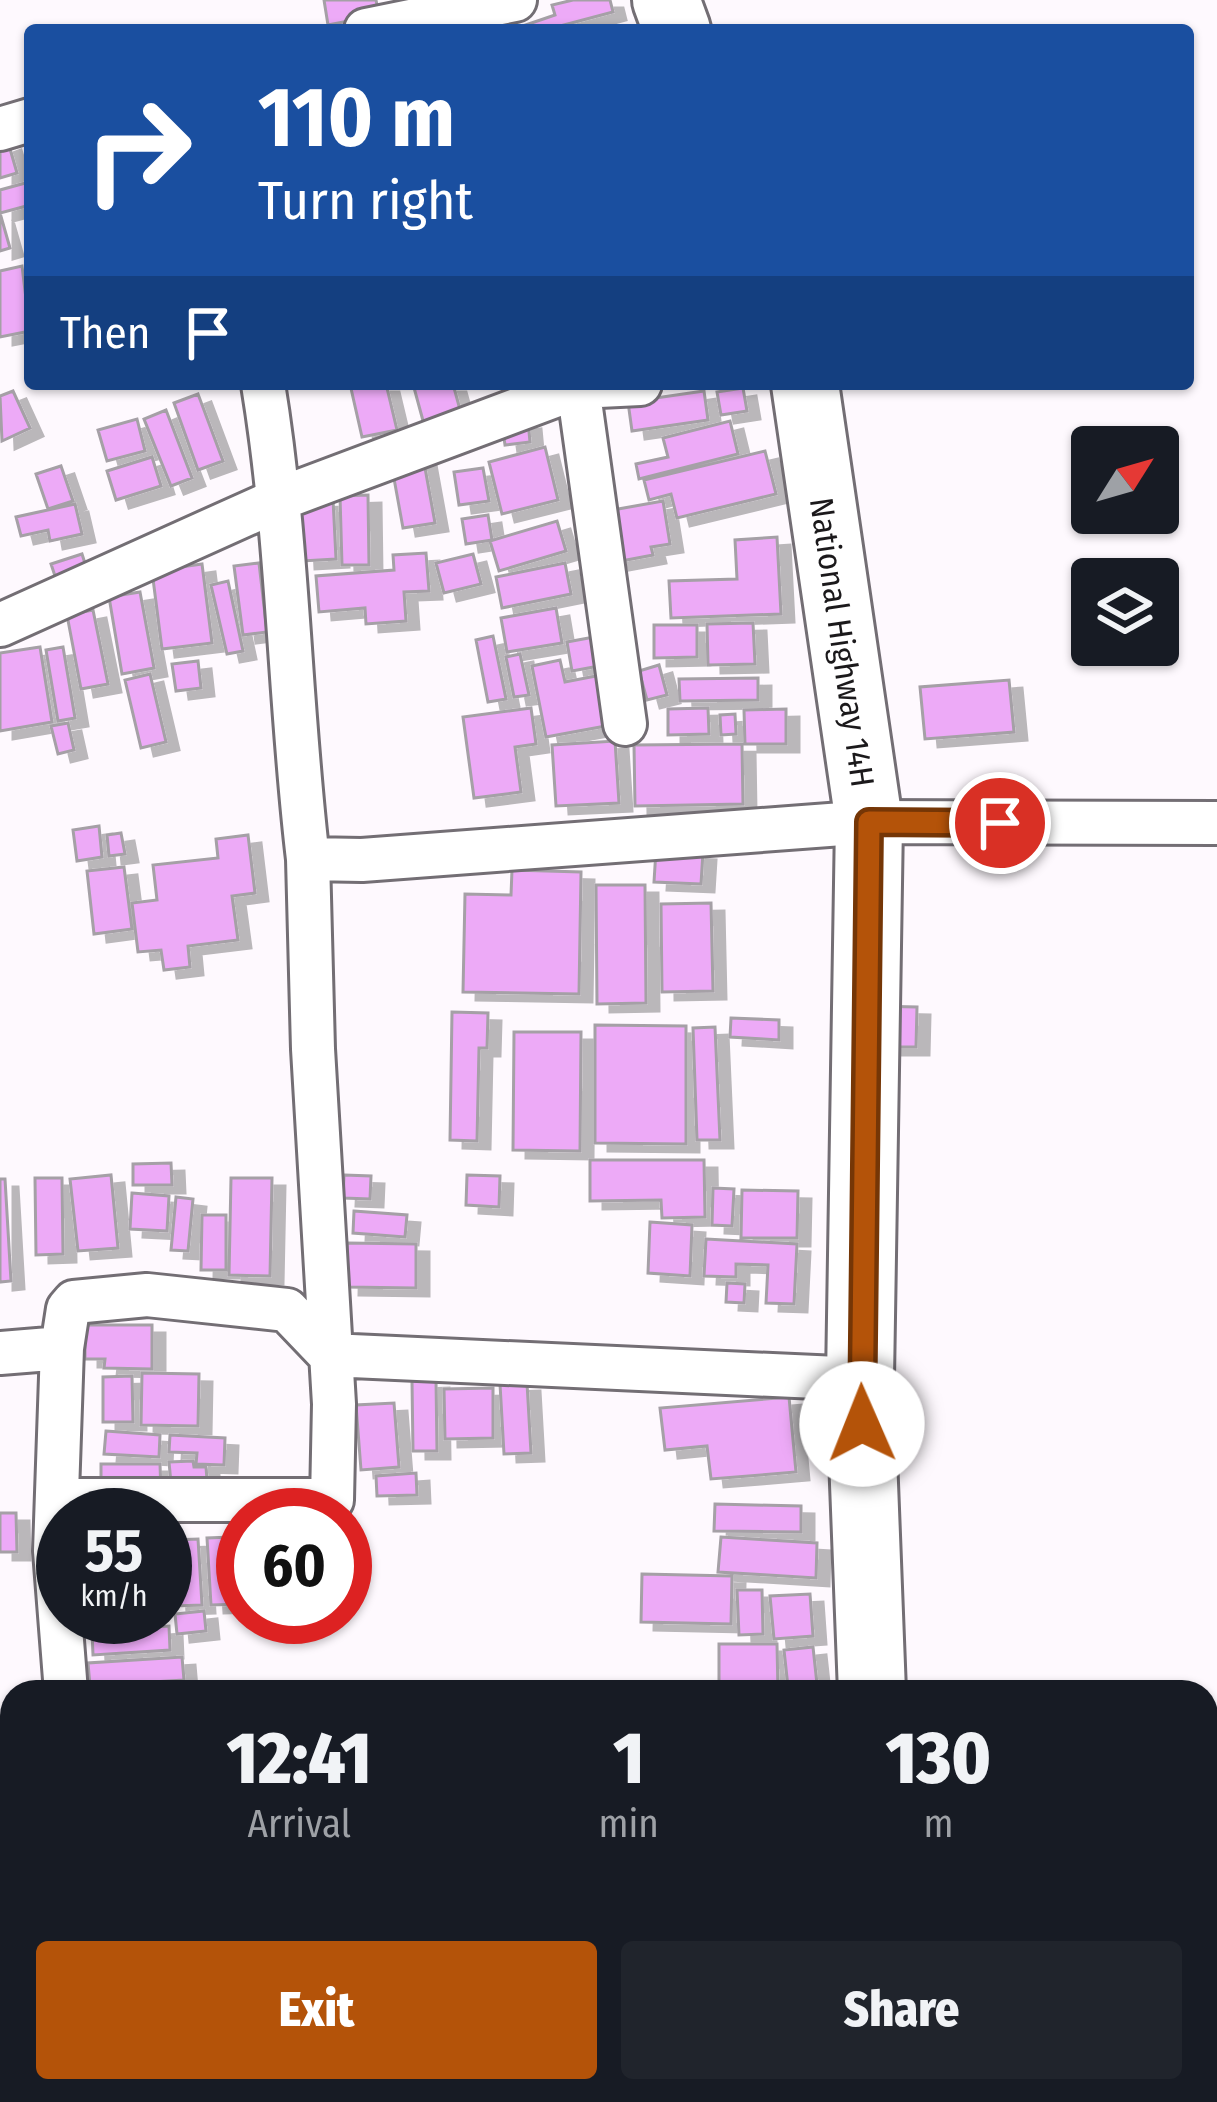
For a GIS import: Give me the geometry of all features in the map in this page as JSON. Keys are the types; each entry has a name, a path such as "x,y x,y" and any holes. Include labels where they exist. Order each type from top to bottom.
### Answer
{"main road":[{"name":"National Highway 14H","path":"806,390 869,822 860,1379 872,1680"}],"street":[{"path":"396,24 515,0"},
{"path":"192,1500 332,1500 331,1355 308,859 297,767 282,498 264,390"},
{"path":"0,625 282,498 570,390"},
{"path":"578,390 625,724"},
{"path":"308,859 362,860 869,822 1217,823"},
{"path":"60,1488 62,1348 68,1309 74,1302 148,1295 287,1310 331,1355 860,1379"},
{"path":"0,1353 62,1348"},
{"path":"60,1644 64,1680"}],"building":[{"path":"324,0 376,0 379,15 328,24"},
{"path":"610,0 613,12 568,24 529,24 555,15 552,5"},
{"path":"8,142 17,173 0,178 0,145"},
{"path":"24,183 24,207 0,213 0,190"},
{"path":"0,213 10,248 0,251"},
{"path":"22,266 24,332 0,337 0,271"},
{"path":"351,390 387,390 397,430 362,437"},
{"path":"415,390 455,390 462,417 425,428"},
{"path":"743,390 747,411 721,415 717,392"},
{"path":"13,391 30,428 2,441 0,396"},
{"path":"704,391 708,420 632,431 628,402"},
{"path":"198,394 223,461 198,470 174,403"},
{"path":"166,410 192,478 171,486 144,419"},
{"path":"137,419 145,451 107,461 98,430"},
{"path":"528,421 530,442 505,445 502,424"},
{"path":"730,421 738,454 639,479 636,464 668,457 663,438"},
{"path":"421,446 435,523 403,528 389,451"},
{"path":"545,447 558,500 502,514 489,462"},
{"path":"765,451 776,494 677,518 671,494 649,500 644,480"},
{"path":"152,457 161,486 116,500 107,471"},
{"path":"61,466 73,501 48,509 36,474"},
{"path":"483,468 489,501 459,505 454,472"},
{"path":"368,495 369,565 342,565 340,496"},
{"path":"333,499 336,559 302,561 299,500"},
{"path":"663,501 670,544 651,547 653,555 616,562 607,511"},
{"path":"75,504 82,534 50,541 48,530 21,536 16,517"},
{"path":"488,515 492,540 466,544 462,519"},
{"path":"557,521 566,551 499,571 490,541"},
{"path":"777,537 781,614 671,618 669,581 737,579 735,540"},
{"path":"426,553 429,591 404,592 406,621 366,624 365,608 319,612 316,576 394,570 393,555"},
{"path":"82,554 92,585 61,594 51,564"},
{"path":"473,554 481,584 444,593 436,563"},
{"path":"259,563 267,632 243,635 234,566"},
{"path":"565,563 571,594 502,608 496,577"},
{"path":"202,564 212,643 162,649 152,571"},
{"path":"228,581 243,651 227,654 211,585"},
{"path":"140,592 154,668 122,674 109,597"},
{"path":"556,608 562,643 507,652 501,618"},
{"path":"93,610 108,684 81,689 67,615"},
{"path":"753,623 755,664 708,665 707,624"},
{"path":"654,625 697,625 697,657 654,658"},
{"path":"493,636 506,699 488,702 476,640"},
{"path":"594,637 599,666 572,671 567,642"},
{"path":"40,647 52,722 0,731 0,653"},
{"path":"63,647 75,718 58,721 46,650"},
{"path":"520,654 529,695 514,697 506,657"},
{"path":"560,660 565,682 601,675 611,725 546,737 532,666"},
{"path":"198,661 201,688 176,691 172,664"},
{"path":"659,665 667,695 647,700 639,671"},
{"path":"150,674 166,742 141,748 125,680"},
{"path":"758,678 758,700 680,701 679,679"},
{"path":"1009,680 1014,732 925,739 920,687"},
{"path":"531,708 536,744 515,747 521,792 474,798 463,717"},
{"path":"708,708 709,734 668,735 668,709"},
{"path":"786,709 786,744 745,744 744,710"},
{"path":"735,714 736,734 721,735 720,715"},
{"path":"68,723 74,750 58,754 51,726"},
{"path":"615,741 619,803 556,806 552,745"},
{"path":"742,744 743,804 635,806 634,745"},
{"path":"99,826 102,857 77,861 73,830"},
{"path":"121,833 125,854 109,856 107,835"},
{"path":"248,835 255,893 232,896 238,940 188,946 190,967 164,970 161,950 138,952 132,903 157,900 153,865 218,858 216,839"},
{"path":"656,850 703,852 701,884 654,882"},
{"path":"124,867 132,929 94,934 87,871"},
{"path":"512,870 581,872 579,994 463,992 465,894 511,895"},
{"path":"596,885 645,885 646,1003 597,1004"},
{"path":"711,903 713,991 662,992 661,904"},
{"path":"873,1006 917,1007 916,1047 872,1047"},
{"path":"452,1012 488,1013 487,1048 479,1048 477,1141 450,1140"},
{"path":"731,1018 779,1020 779,1040 730,1037"},
{"path":"595,1025 686,1026 686,1144 595,1143"},
{"path":"715,1027 720,1140 697,1140 693,1028"},
{"path":"514,1032 581,1032 580,1151 513,1150"},
{"path":"590,1160 704,1160 705,1217 662,1218 661,1200 590,1201"},
{"path":"171,1163 172,1185 133,1185 133,1164"},
{"path":"111,1175 118,1248 78,1251 70,1179"},
{"path":"344,1175 371,1176 370,1199 343,1198"},
{"path":"467,1175 500,1176 499,1207 466,1205"},
{"path":"35,1178 62,1178 63,1254 36,1255"},
{"path":"231,1178 272,1178 270,1276 229,1275"},
{"path":"0,1179 5,1179 11,1281 0,1282"},
{"path":"713,1188 734,1189 732,1226 712,1225"},
{"path":"742,1190 798,1191 797,1238 741,1238"},
{"path":"132,1193 169,1196 167,1231 130,1229"},
{"path":"176,1197 193,1199 188,1251 171,1250"},
{"path":"354,1211 407,1215 405,1237 353,1233"},
{"path":"202,1215 226,1215 226,1270 201,1270"},
{"path":"650,1222 692,1225 690,1276 648,1273"},
{"path":"706,1239 797,1244 794,1304 766,1303 768,1265 736,1264 736,1277 704,1276"},
{"path":"347,1243 416,1244 416,1288 346,1287"},
{"path":"727,1283 745,1284 744,1303 726,1302"},
{"path":"85,1325 152,1325 152,1369 104,1368 105,1359 85,1359"},
{"path":"142,1373 199,1374 198,1426 141,1425"},
{"path":"132,1376 133,1422 103,1422 103,1377"},
{"path":"436,1380 437,1451 413,1451 412,1381"},
{"path":"527,1383 531,1453 504,1454 500,1384"},
{"path":"493,1388 493,1438 445,1439 444,1389"},
{"path":"789,1397 796,1472 711,1479 707,1446 665,1450 660,1408"},
{"path":"394,1403 399,1467 361,1470 356,1405"},
{"path":"106,1431 160,1435 159,1457 104,1454"},
{"path":"170,1435 225,1438 224,1465 196,1464 197,1453 169,1452"},
{"path":"193,1461 194,1467 206,1467 208,1493 171,1488 169,1462"},
{"path":"101,1464 160,1464 161,1488 101,1488"},
{"path":"416,1473 417,1495 377,1496 376,1476"},
{"path":"715,1504 801,1506 801,1532 714,1531"},
{"path":"0,1513 16,1513 17,1552 0,1552"},
{"path":"721,1537 817,1543 816,1578 718,1572"},
{"path":"207,1538 216,1538 216,1605 211,1605"},
{"path":"192,1539 198,1539 202,1605 192,1605"},
{"path":"642,1574 732,1576 731,1624 641,1622"},
{"path":"737,1590 762,1590 763,1634 739,1635"},
{"path":"810,1594 813,1636 774,1639 770,1596"},
{"path":"204,1611 206,1631 192,1632 192,1612"},
{"path":"93,1644 170,1644 170,1650 93,1655"},
{"path":"719,1644 777,1644 778,1680 719,1680"},
{"path":"813,1647 817,1680 787,1680 784,1650"},
{"path":"182,1657 184,1680 89,1680 88,1663"}],"route":[{"path":"862,1424 869,822 1000,823"}]}
